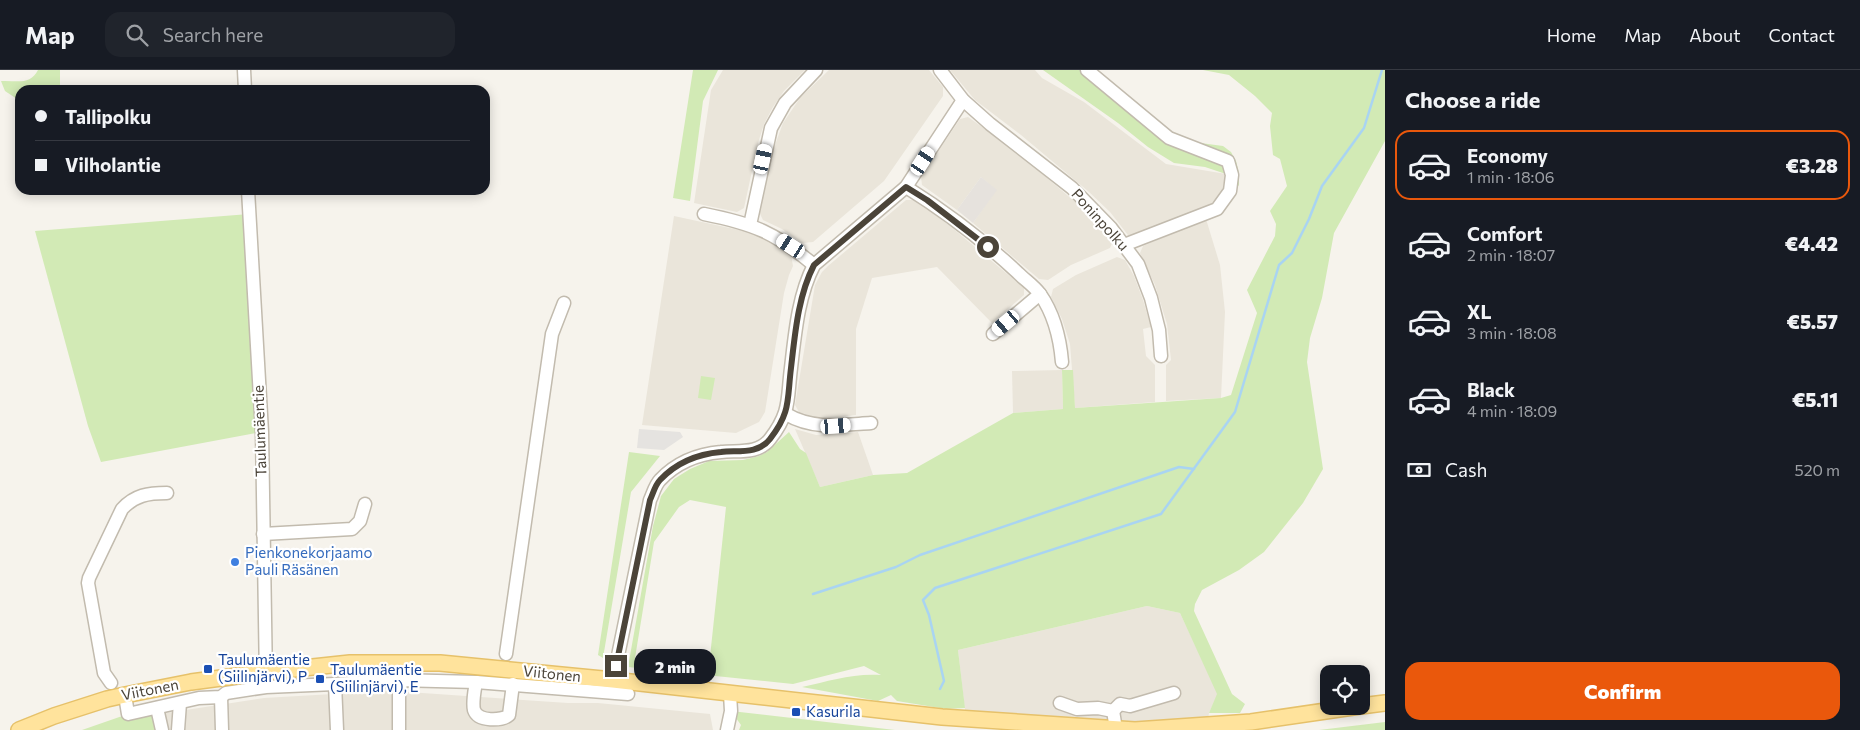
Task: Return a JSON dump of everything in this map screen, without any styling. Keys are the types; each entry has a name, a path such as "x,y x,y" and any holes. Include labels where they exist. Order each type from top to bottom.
{"main road":[{"name":"Viitonen","path":"19,730 54,716 125,695 190,682 266,679 350,662 440,663 613,680 942,717 1116,729 1253,726 1320,714"},
{"name":"Viitonen","path":"1370,705 1385,703"}],"street":[{"path":"244,70 245,85"},
{"path":"750,225 771,128 785,104 816,70"},
{"name":"Poninpolku","path":"940,70 963,100 990,124 1072,188 1097,211 1124,245 1138,264 1151,298 1159,330 1161,356"},
{"path":"1087,70 1169,138 1228,161 1232,175 1230,192 1217,210 1124,245"},
{"path":"613,680 650,500 659,481 675,468 695,456 722,451 749,451 759,448 768,442 786,414 798,317 807,278 814,265 906,187 963,100"},
{"path":"906,187 927,200 999,256 1040,294 1056,325 1061,343 1062,362"},
{"name":"Taulumäentie","path":"248,195 262,432 266,679"},
{"path":"704,214 750,225 780,239 814,265"},
{"path":"993,334 1040,294"},
{"path":"506,654 552,334 564,303"},
{"path":"786,414 798,421 816,426 871,424"},
{"path":"111,683 104,673 89,590 89,578 122,508 129,500 147,493 167,493"},
{"path":"263,534 352,528 360,521 365,504"},
{"path":"125,695 128,714 199,698 221,696 266,679 336,684 402,680 476,682 628,694"},
{"path":"399,730 399,690 402,680"},
{"path":"476,682 474,710 485,718 500,720 509,715 513,684"},
{"path":"336,684 337,730"},
{"path":"1113,711 1120,704 1130,706 1174,693"},
{"path":"727,730 731,711 730,694"},
{"path":"221,696 222,730"},
{"path":"178,730 180,703"},
{"path":"1060,703 1077,709 1098,708 1113,711"},
{"path":"157,708 162,730"},
{"path":"1113,711 1116,729"}],"shaded area":[{"path":"723,70 805,70 784,91 764,124 744,208 737,212 694,203 711,90"},
{"path":"829,70 929,70 943,87 943,96 884,181 813,242 802,243 782,229 763,220 759,212 771,156 783,123 800,98"},
{"path":"950,70 1035,70 1042,78 1084,102 1166,164 1226,174 1222,192 1209,206 1136,237 1128,235 1110,212 1089,192 1021,135 975,100"},
{"path":"968,117 1012,148 1087,212 1113,241 1110,248 1071,265 1048,280 1039,279 973,223 996,190 981,177 957,210 922,185 921,177 960,119"},
{"path":"981,177 997,190 973,223 957,210"},
{"path":"906,200 915,200 950,226 1024,288 1024,295 992,323 937,267 872,278 856,329 856,415 821,419 799,412 795,405 815,285 822,272 828,266"},
{"path":"674,216 753,233 791,255 793,266 784,293 765,412 759,422 736,433 642,425"},
{"path":"1206,219 1220,265 1225,312 1221,398 1166,401 1166,365 1171,360 1167,324 1155,285 1140,253 1143,246"},
{"path":"1117,257 1125,260 1134,276 1151,327 1143,329 1146,356 1155,365 1155,402 1075,408 1070,344 1062,319 1051,297 1053,289 1076,275"},
{"path":"1062,370 1063,409 1013,413 1012,371"},
{"path":"639,429 680,432 683,437 664,450 637,448"},
{"path":"795,429 816,435 858,432 873,475 820,487"},
{"path":"1147,606 1180,613 1218,694 1209,713 1207,725 966,719 958,650"},
{"path":"393,691 568,703 598,703 710,714 713,730 340,730 339,693"},
{"path":"333,694 334,730 166,730 166,713 264,698"}],"green space":[{"path":"38,70 60,70 60,85 15,85 15,98 5,91 1,81 27,80 35,75"},
{"path":"693,70 718,70 703,101 690,201 673,198"},
{"path":"1043,70 1095,70 1172,135 1193,142 1223,146 1231,152 1239,173 1239,186 1226,174 1205,167 1174,163 1148,147 1118,123"},
{"path":"1203,70 1385,70 1385,141 1334,233 1322,298 1310,338 1307,362 1323,469 1303,503 1264,552 1239,570 1202,590 1195,604 1194,611 1232,694 1245,704 1240,713 1209,713 1217,694 1180,613 1147,606 958,650 965,708 946,709 897,701 891,695 878,701 802,687 851,676 881,675 864,666 793,684 628,667 653,526 661,496 674,479 690,469 709,461 743,460 759,456 767,452 789,432 800,449 806,453 820,487 873,475 907,473 1013,413 1063,409 1062,370 1073,370 1075,408 1221,398 1231,395 1257,313 1247,290 1275,236 1276,224 1270,211 1287,186 1280,159 1273,155 1270,126 1272,113 1229,75","holes":["690,500 726,507 709,666 635,658 654,542 679,507"]},
{"path":"249,214 262,432 101,462 88,426 35,231"},
{"path":"701,376 715,378 711,400 698,398"},
{"path":"629,452 660,456 631,492 603,658 598,655"},
{"path":"157,708 166,713 166,730 82,730 128,714"},
{"path":"731,711 895,730 739,730 741,725"},
{"path":"1385,722 1385,730 1319,730"}],"waterway":[{"path":"940,689 944,681 929,615 923,600 935,588 1161,514 1235,412 1279,265 1292,253 1309,219 1322,186 1364,128 1382,70"},
{"path":"813,594 896,567 920,555 1179,467 1194,469"}],"place":[{"name":"Pienkonekorjaamo Pauli Räsänen","path":"235,562"},
{"name":"Taulumäentie (Siilinjärvi), P","path":"208,669"},
{"name":"Taulumäentie (Siilinjärvi), E","path":"320,679"},
{"name":"Kasurila","path":"796,712"}],"route":[{"path":"616,666 650,500 659,481 675,468 695,456 722,451 749,451 759,448 768,442 779,427 788,406 790,370 799,313 807,278 814,265 906,187 927,200 988,247"}]}
